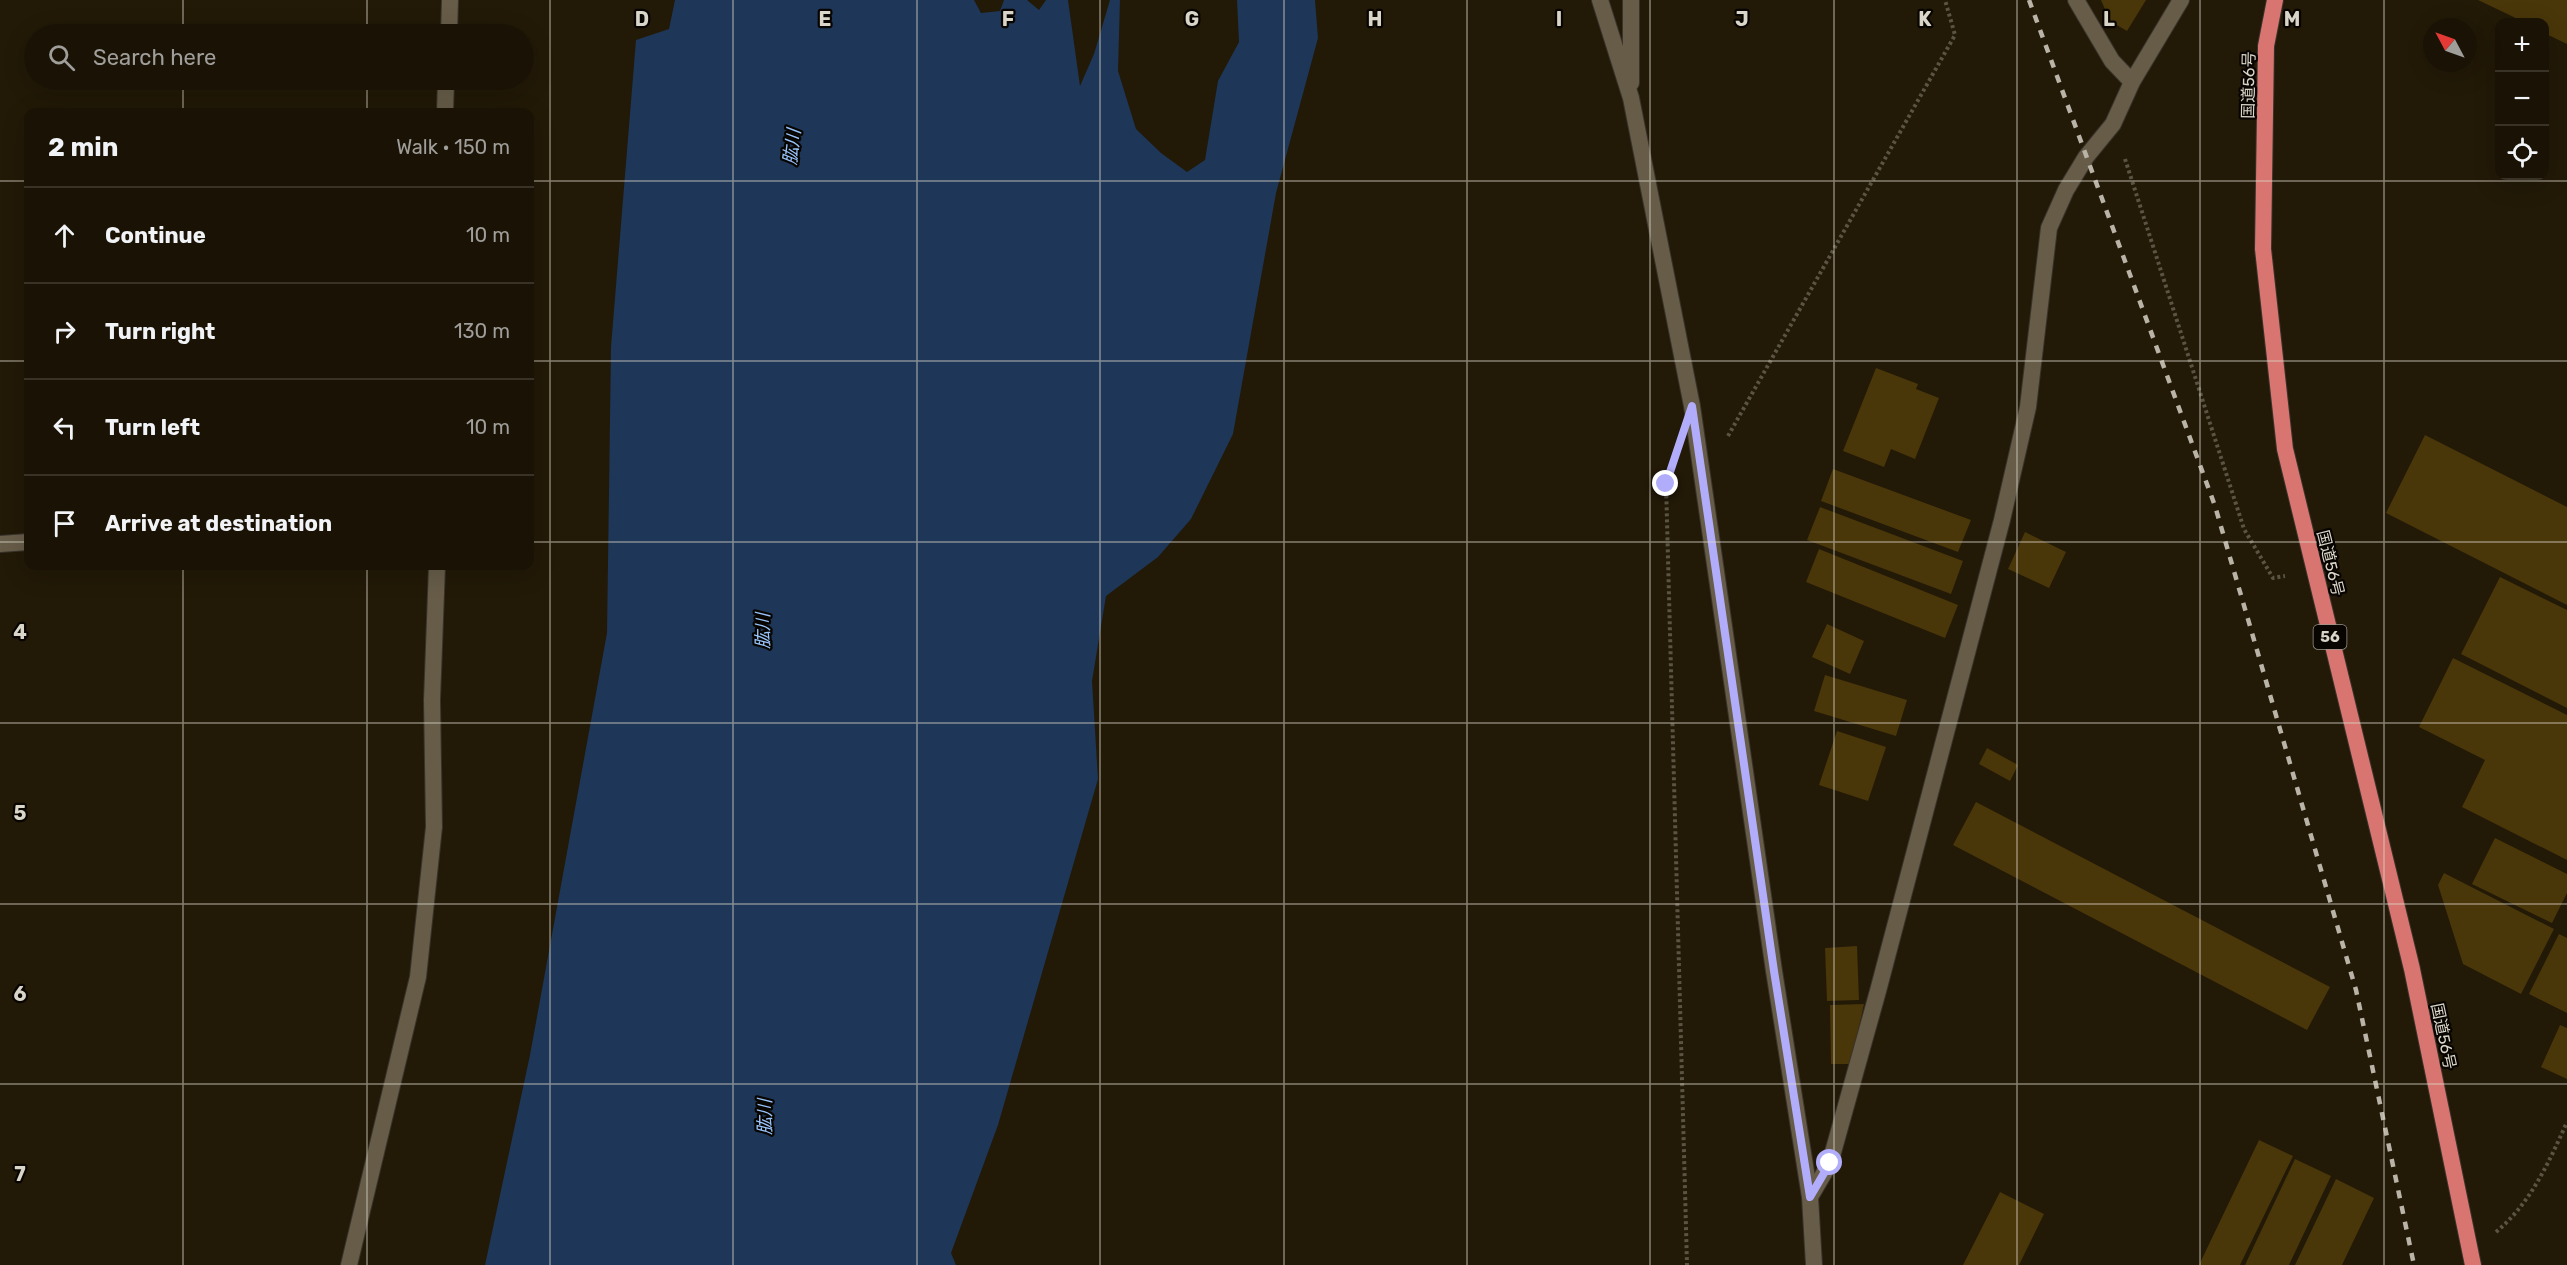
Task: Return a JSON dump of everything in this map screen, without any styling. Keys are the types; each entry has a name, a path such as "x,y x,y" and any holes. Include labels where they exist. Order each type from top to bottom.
{"highway":[{"name":"国道56号","path":"2275,0 2266,46 2263,249 2285,449 2412,969 2471,1259"}],"street":[{"path":"449,24 450,0"},
{"path":"1600,0 1631,99 1692,406 1772,960 1810,1197 1815,1265"},
{"path":"1630,0 1631,99"},
{"path":"2076,0 2112,62 2132,82"},
{"path":"1810,1197 1830,1163 1878,991 2002,520 2028,406 2049,228 2066,190 2086,157 2113,124 2132,82 2181,0"},
{"path":"445,108 446,90"},
{"path":"0,544 24,542"},
{"path":"349,1265 418,977 434,827 432,700 437,570"}],"path":[{"path":"1703,482 1955,35 1945,0"},
{"path":"2113,124 2244,529 2273,578 2314,573"},
{"path":"1673,462 1666,484 1687,1265"},
{"path":"2471,1259 2508,1222 2544,1173 2567,1122"}],"water":[{"name":"肱川","path":"675,0 974,0 981,13 1000,11 1004,0 1027,0 1039,10 1046,0 1068,0 1080,86 1094,54 1110,0 1120,0 1118,71 1136,129 1161,153 1187,172 1205,160 1218,81 1239,42 1237,0 1315,0 1318,38 1276,193 1233,434 1191,519 1158,557 1106,596 1092,681 1098,779 998,1125 951,1253 956,1265 485,1265 530,1055 607,633 611,347 636,40 669,29"}],"building":[{"path":"2101,0 2146,0 2127,31 2110,21"},
{"path":"2478,0 2567,0 2567,44 2549,35 2549,18 2516,18"},
{"path":"1876,368 1918,384 1916,389 1939,398 1915,459 1891,449 1884,467 1843,451"},
{"path":"2425,435 2567,507 2567,605 2386,513"},
{"path":"1833,469 1971,520 1958,552 1821,501"},
{"path":"1820,507 1963,561 1951,594 1807,540"},
{"path":"2025,532 2066,552 2049,588 2008,569"},
{"path":"1819,549 1958,605 1945,638 1806,582"},
{"path":"2500,577 2567,610 2567,708 2461,654"},
{"path":"1827,624 1864,641 1850,674 1812,657"},
{"path":"2453,658 2567,715 2567,860 2462,807 2485,760 2419,727"},
{"path":"1825,675 1907,700 1896,736 1814,711"},
{"path":"1837,731 1886,747 1868,801 1819,785"},
{"path":"1987,748 2018,765 2010,781 1979,764"},
{"path":"1976,802 2330,987 2307,1030 1953,845"},
{"path":"2495,838 2567,874 2567,893 2552,923 2472,884"},
{"path":"2444,873 2554,929 2521,994 2463,964 2438,885"},
{"path":"2559,934 2567,938 2567,1013 2529,994"},
{"path":"1857,946 1859,1000 1827,1001 1825,948"},
{"path":"1864,1004 1851,1064 1831,1064 1830,1005"},
{"path":"2560,1025 2567,1028 2567,1079 2541,1067"},
{"path":"2259,1140 2293,1156 2240,1265 2199,1265"},
{"path":"2295,1159 2331,1176 2289,1265 2245,1265"},
{"path":"2336,1179 2374,1198 2342,1265 2295,1265"},
{"path":"2000,1192 2044,1214 2019,1265 1963,1265"}],"railway":[{"path":"2029,0 2215,506 2356,990 2414,1265"}],"route":[{"path":"1666,484 1692,406 1774,971 1810,1197 1830,1163"}]}
